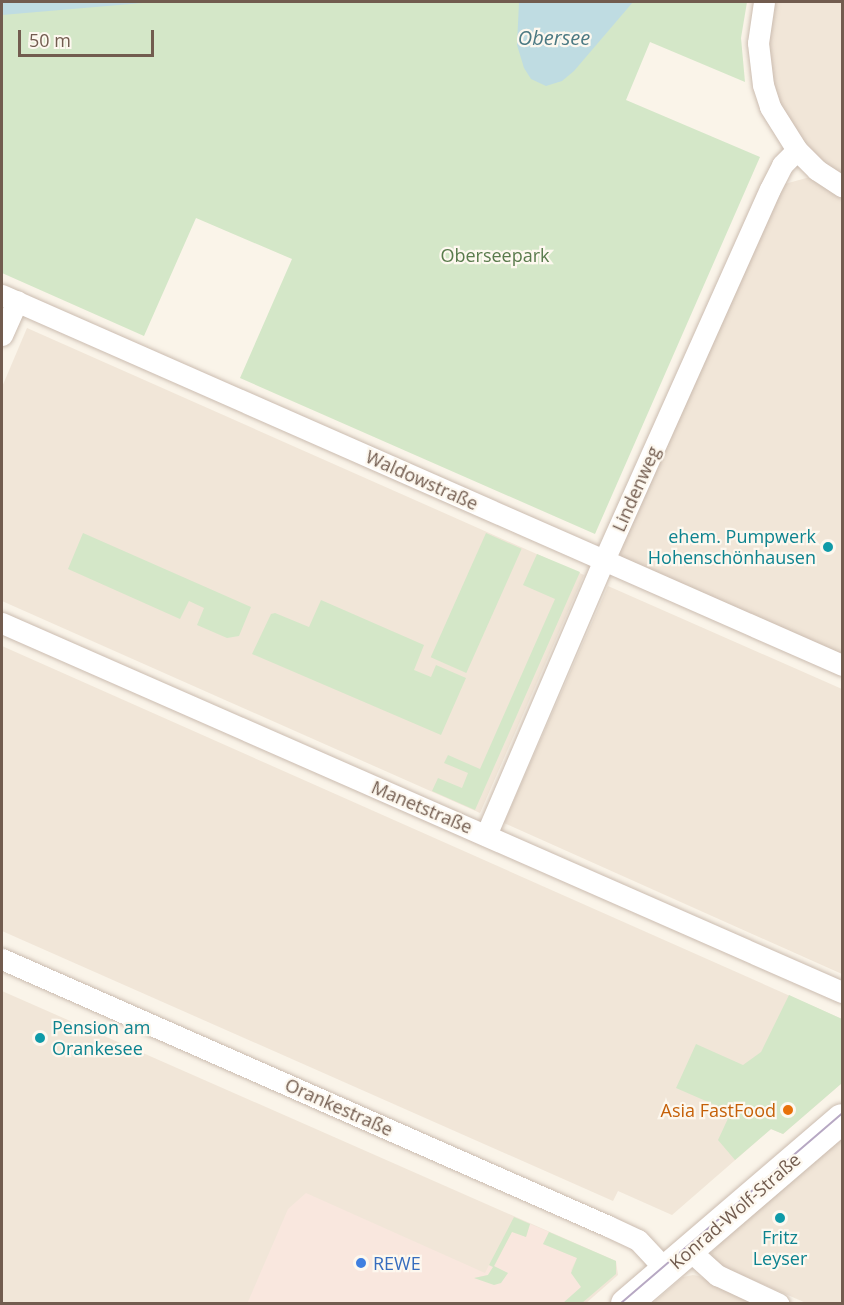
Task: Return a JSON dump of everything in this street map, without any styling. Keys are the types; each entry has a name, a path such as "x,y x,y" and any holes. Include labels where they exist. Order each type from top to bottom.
{"main road":[{"name":"Konrad-Wolf-Straße","path":"627,1304 843,1119"}],"street":[{"path":"764,2 758,43 763,85 770,106 797,150 817,170 843,186"},
{"name":"Lindenweg","path":"486,835 604,560 770,189 782,165 797,150"},
{"path":"2,335 9,298"},
{"name":"Waldowstraße","path":"9,298 843,665"},
{"name":"Manetstraße","path":"2,623 843,992"},
{"name":"Orankestraße","path":"2,959 638,1240 666,1270"},
{"path":"689,1251 717,1275 779,1304"}],"shaded area":[{"path":"771,2 842,2 842,176 813,155 777,104 766,57"},
{"path":"810,177 842,194 842,655 622,557 618,550 781,185"},
{"path":"27,328 584,575 480,813 2,601 2,387"},
{"path":"608,586 842,689 842,974 504,823"},
{"path":"2,646 842,1019 842,1083 783,1134 771,1129 672,1215 618,1191 613,1201 2,931"},
{"path":"2,991 616,1261 618,1275 585,1304 2,1303"},
{"path":"842,1130 842,1303 806,1303 737,1273 731,1275 712,1259 711,1253 719,1245 715,1241"},
{"path":"306,1193 485,1273 489,1265 493,1267 488,1275 474,1278 508,1273 494,1267 512,1231 526,1237 530,1224 549,1232 543,1244 577,1258 571,1270 582,1287 563,1304 247,1304 288,1209"},
{"path":"693,1275 754,1303 652,1304 683,1277"}],"green space":[{"name":"Oberseepark","path":"2,2 747,2 741,38 745,82 650,42 626,100 760,157 595,534 240,378 292,259 196,218 144,336 2,273"},
{"path":"83,533 251,607 239,636 227,638 197,625 204,608 189,601 180,619 68,569"},
{"path":"486,533 522,549 466,673 431,657"},
{"path":"537,554 580,572 475,810 432,791 438,778 462,788 468,773 444,763 448,755 480,769 555,599 523,585"},
{"path":"321,600 424,645 414,670 431,677 436,665 466,678 441,735 252,654 271,614 275,613 309,627"},
{"path":"789,995 842,1019 842,1083 783,1134 771,1129 735,1160 718,1140 731,1112 676,1088 696,1044 743,1065 761,1052"},
{"path":"514,1217 530,1224 526,1237 512,1232 494,1266 508,1273 501,1283 494,1285 474,1278 488,1275 493,1267 489,1265"},
{"path":"549,1232 616,1261 616,1274 582,1303 563,1303 581,1287 571,1273 577,1258 543,1244"}],"water":[{"path":"2,2 154,2 2,15"},
{"name":"Obersee","path":"519,2 633,2 574,71 562,81 546,86 531,79 524,68 517,45"}],"tram line":[{"path":"620,1304 842,1114"}],"place":[{"name":"ehem. Pumpwerk Hohenschönhausen","path":"828,547"},
{"name":"Pension am Orankesee","path":"40,1038"},
{"name":"Asia FastFood","path":"788,1110"},
{"name":"Fritz Leyser","path":"780,1218"},
{"name":"REWE","path":"361,1263"}]}
